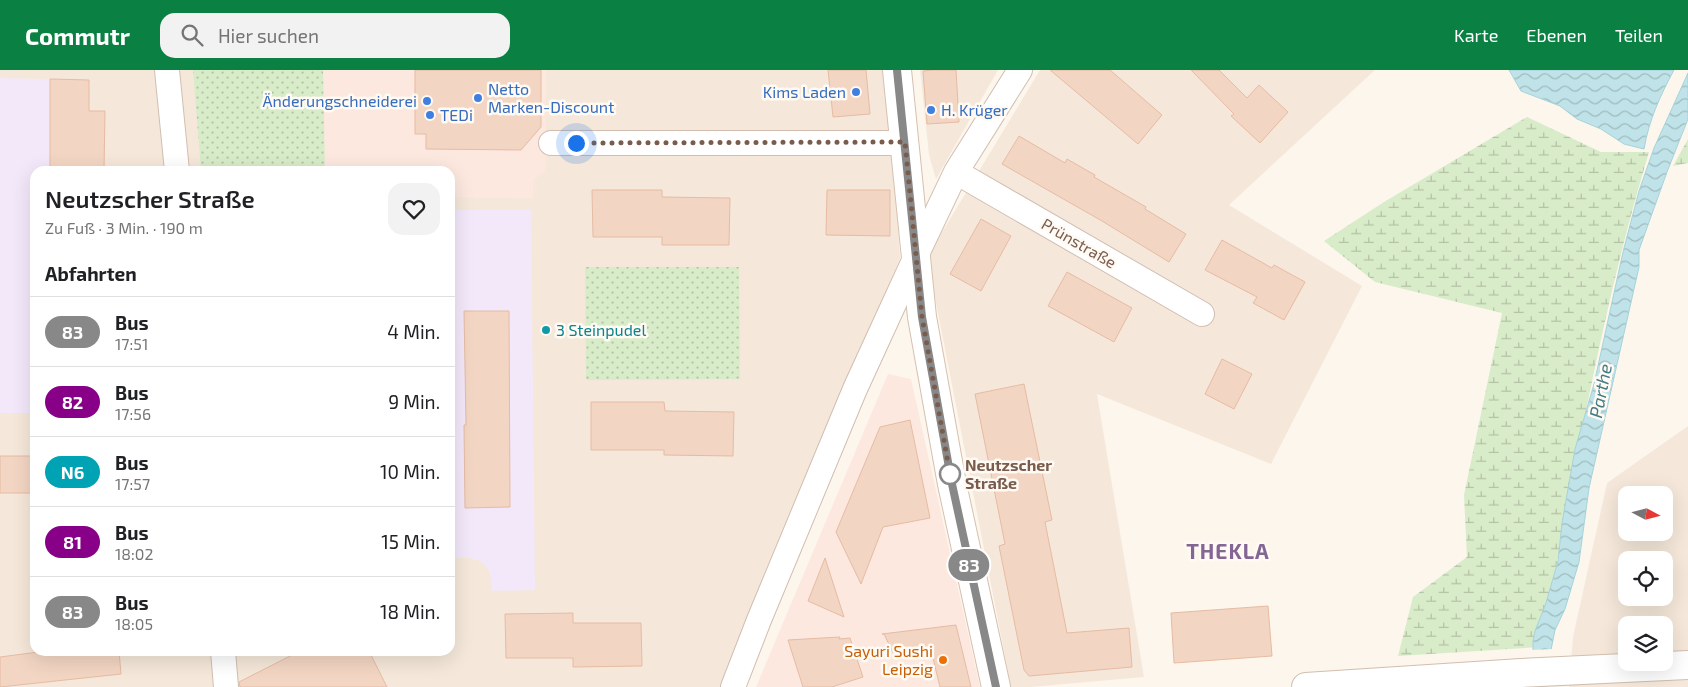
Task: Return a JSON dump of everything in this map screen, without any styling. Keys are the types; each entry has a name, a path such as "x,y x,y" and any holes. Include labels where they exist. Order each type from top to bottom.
{"main road":[{"path":"897,70 922,317 933,386 996,687"},
{"path":"1306,687 1521,672 1688,665"}],"street":[{"path":"167,70 177,166"},
{"path":"733,687 855,389 916,256 956,172 1020,70"},
{"path":"551,143 905,142"},
{"name":"Prünstraße","path":"956,172 1202,314"},
{"path":"223,656 226,687"}],"shaded area":[{"path":"0,70 883,70 894,167 900,258 726,687 0,687"},
{"path":"323,70 546,70 545,171 533,180 533,198 455,197 455,166 325,166"},
{"path":"920,70 998,70 936,179 929,155"},
{"path":"1040,70 1375,70 1229,205 1362,286 1271,464 1097,394 1144,677 1011,687 927,257"},
{"path":"0,78 89,80 89,166 30,166 30,413 0,413"},
{"path":"455,210 531,210 535,590 492,591 489,570 481,561 469,558 455,558"},
{"path":"888,374 911,379 980,687 756,687"},
{"path":"1688,426 1688,687 1569,687 1573,637 1607,483"}],"green space":[{"path":"193,70 323,70 325,166 201,166"},
{"path":"1527,117 1601,152 1649,152 1616,274 1602,336 1576,460 1541,647 1398,656 1413,597 1467,557 1464,495 1502,313 1375,282 1324,241 1384,202"},
{"path":"1688,139 1688,163 1673,166"},
{"path":"585,267 739,267 740,379 586,380"}],"water":[{"path":"1509,70 1674,70 1656,108 1644,149 1624,144 1601,129 1577,119 1560,106 1521,91"},
{"name":"Parthe","path":"1688,73 1688,119 1639,250 1639,267 1589,488 1579,562 1565,609 1555,630 1550,655 1533,687 1533,641 1535,631 1546,603 1558,561 1562,523 1575,449 1594,384 1623,252 1639,191 1654,148"}],"pier":[{"path":"1553,649 1552,687 1530,687 1530,650"}],"building":[{"name":"Netto Marken-Discount","path":"415,70 541,70 541,127 521,150 426,149 426,134 415,134"},
{"path":"828,70 866,70 870,114 833,117"},
{"path":"956,70 959,122 927,124 923,71"},
{"path":"1050,70 1110,70 1162,115 1138,144"},
{"path":"1191,70 1219,70 1247,98 1259,85 1288,112 1260,143 1231,116 1234,114"},
{"path":"50,79 89,80 89,111 105,111 104,166 50,166"},
{"path":"1019,136 1065,163 1067,159 1095,175 1094,177 1146,207 1145,209 1186,234 1169,262 1002,164"},
{"path":"592,190 662,190 662,197 730,198 729,245 662,245 662,237 593,237"},
{"path":"827,190 890,190 890,236 826,235"},
{"path":"981,219 1011,236 981,291 950,274"},
{"path":"1222,240 1272,268 1274,265 1305,282 1284,320 1253,303 1257,297 1205,270"},
{"path":"1067,272 1132,308 1114,342 1048,306"},
{"path":"464,311 509,311 510,507 465,508"},
{"path":"1222,359 1252,374 1234,409 1205,394"},
{"path":"1024,384 1052,520 1045,522 1067,633 1129,628 1132,667 1029,676 1024,670 999,546 1005,544 975,394"},
{"path":"591,402 664,402 665,411 734,412 733,456 664,455 664,450 591,450"},
{"path":"910,420 930,518 883,527 861,584 836,532 880,427"},
{"path":"0,456 30,456 30,493 0,493"},
{"path":"825,558 844,617 808,601"},
{"path":"1268,606 1272,656 1174,663 1171,613"},
{"path":"573,613 573,623 641,623 642,666 573,667 573,658 506,658 505,614"},
{"path":"956,625 971,687 940,687 931,650 893,653 884,634 882,634"},
{"path":"840,637 839,639 850,638 863,677 832,687 803,687 788,640"},
{"path":"30,653 30,656 119,656 121,674 0,687 0,657"},
{"path":"290,656 372,656 387,687 240,687 239,682"}],"bus line":[{"name":"83","path":"897,70 922,317 933,386 996,687"}],"place":[{"name":"Kims Laden","path":"856,92"},
{"name":"Netto Marken-Discount","path":"478,98"},
{"name":"Änderungschneiderei","path":"427,101"},
{"name":"H. Krüger","path":"931,110"},
{"name":"TEDi","path":"430,115"},
{"name":"3 Steinpudel","path":"546,330"},
{"name":"Neutzscher Straße","path":"950,474"},
{"name":"Sayuri Sushi Leipzig","path":"943,660"}],"district":[{"name":"THEKLA","path":"1228,552"}],"route":[{"path":"576,143 905,142 922,317 950,474"}]}
